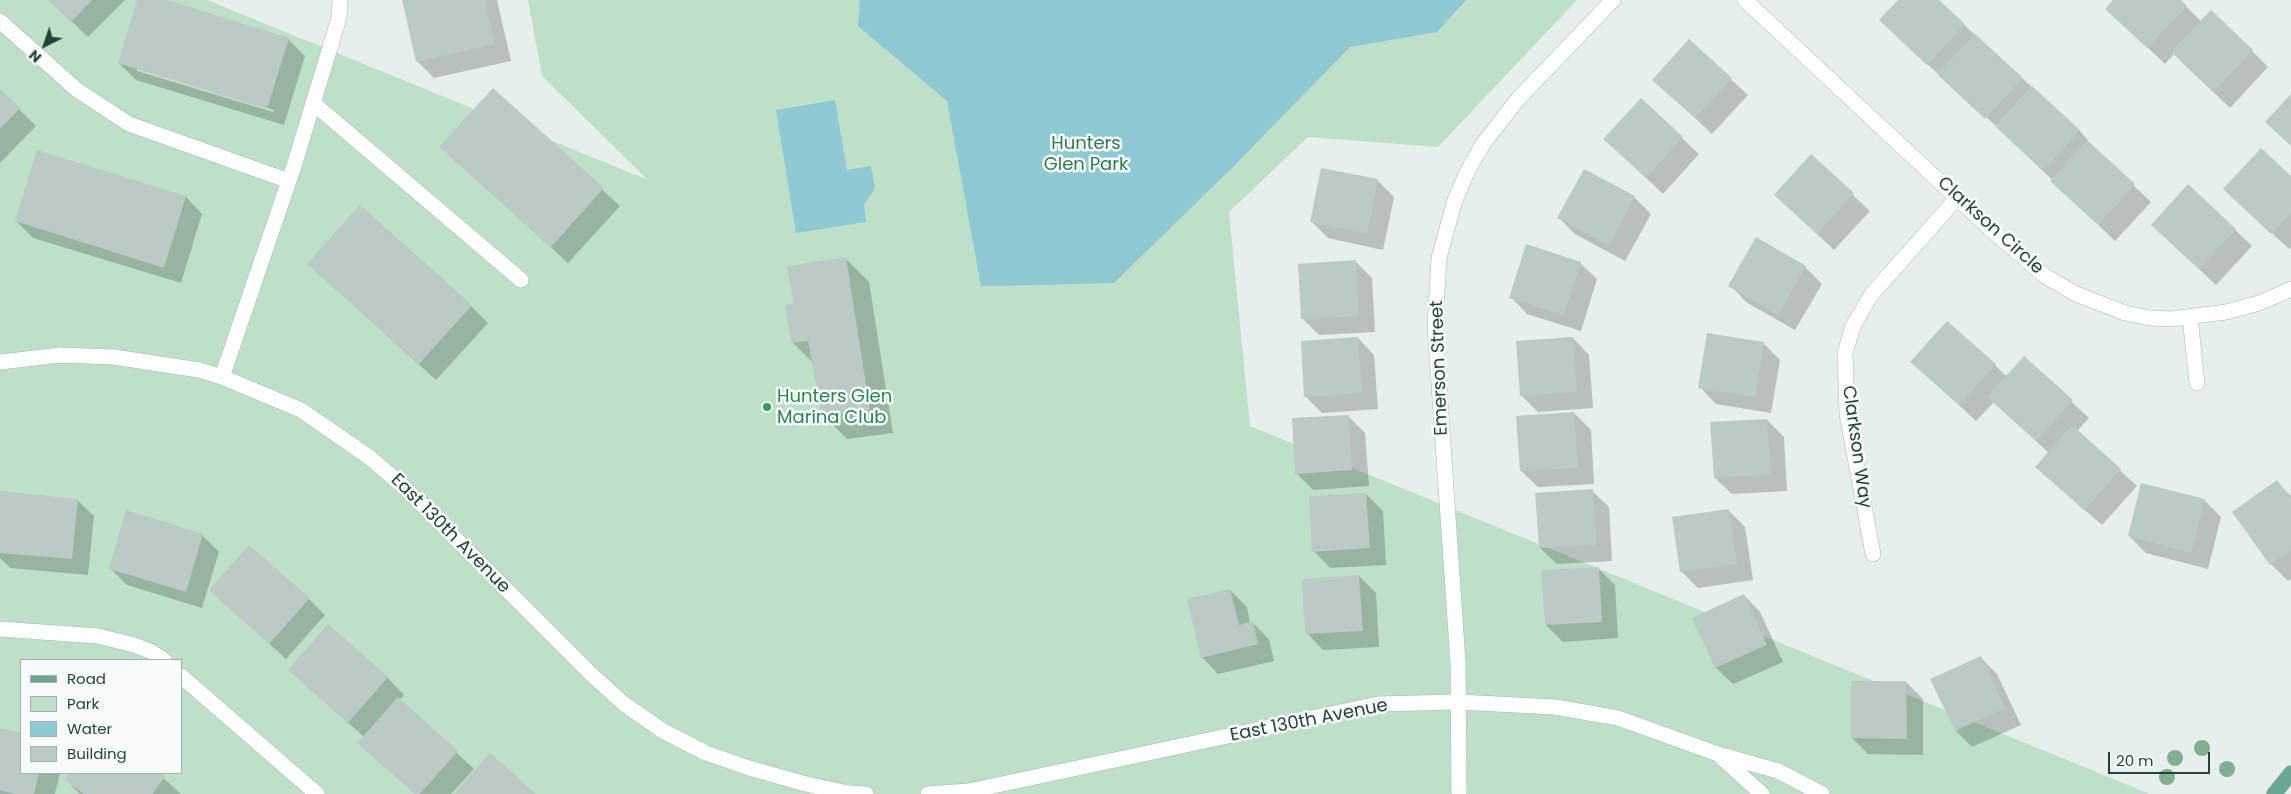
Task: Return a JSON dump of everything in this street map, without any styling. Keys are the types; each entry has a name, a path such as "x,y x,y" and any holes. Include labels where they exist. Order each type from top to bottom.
{"main road":[{"path":"2274,794 2291,773"}],"street":[{"path":"222,377 290,181 339,18 340,0"},
{"name":"Emerson Street","path":"1459,794 1458,663 1435,326 1439,258 1455,200 1468,170 1483,144 1518,99 1613,0"},
{"name":"Clarkson Circle","path":"1745,0 1987,226 2045,276 2076,294 2126,313 2150,318 2190,317 2226,312 2259,303 2291,289"},
{"path":"0,20 77,90 129,124 290,181"},
{"path":"314,103 521,280"},
{"name":"Clarkson Way","path":"1873,554 1847,414 1845,352 1853,326 1871,295 1957,198"},
{"path":"2190,317 2197,383"},
{"name":"East 130th Avenue","path":"0,362 60,355 114,357 199,370 222,377 301,410 369,457 404,487 592,675 624,704 662,731 706,753 749,768 806,784 866,794"},
{"path":"0,629 98,636 134,645 152,652 162,659"},
{"path":"182,677 317,794"},
{"name":"East 130th Avenue","path":"928,794 969,792 1378,704 1458,702 1555,707 1618,718 1718,754 1778,771 1822,794"},
{"name":"East 130th Avenue","path":"1718,754 1762,794"}],"green space":[{"name":"Hunters Glen Park","path":"0,0 207,0 648,180 542,76 528,0 1577,0 1438,147 1308,137 1229,212 1250,426 2150,794 0,794"}],"water":[{"path":"860,0 1466,0 1437,32 1350,47 1234,166 1114,283 981,286 947,101 858,26"},
{"path":"835,100 847,170 871,166 875,188 864,205 866,222 796,233 776,110"}],"building":[{"path":"48,0 92,0 71,22"},
{"path":"137,0 167,0 289,38 267,109 118,63"},
{"path":"402,0 485,0 495,44 416,62"},
{"path":"1898,0 1939,0 1965,24 1927,65 1879,20"},
{"path":"2113,0 2181,0 2187,6 2147,48 2105,9"},
{"path":"2211,10 2253,50 2213,92 2171,52"},
{"path":"1975,34 2023,78 1985,119 1937,74"},
{"path":"1689,39 1732,78 1695,118 1652,80"},
{"path":"2032,86 2080,130 2043,171 1995,126"},
{"path":"493,88 604,188 551,247 439,147"},
{"path":"0,89 20,108 0,129"},
{"path":"2291,94 2291,146 2265,122"},
{"path":"1641,98 1683,137 1646,178 1603,139"},
{"path":"2087,140 2135,184 2098,225 2050,181"},
{"path":"2261,148 2291,176 2291,213 2271,234 2223,189"},
{"path":"37,150 186,196 164,268 15,221"},
{"path":"1811,154 1854,193 1817,234 1774,195"},
{"path":"1321,168 1378,179 1367,234 1310,222"},
{"path":"1584,169 1635,196 1609,245 1557,218"},
{"path":"2188,184 2236,229 2199,269 2151,225"},
{"path":"360,205 472,305 419,364 307,264"},
{"path":"1756,237 1806,266 1778,315 1728,286"},
{"path":"1526,244 1581,262 1564,315 1509,298"},
{"path":"846,257 870,410 822,416 808,341 791,343 785,305 794,303 787,266"},
{"path":"1356,260 1359,316 1301,319 1298,264"},
{"path":"1947,321 1996,364 1959,405 1910,362"},
{"path":"1707,333 1764,342 1755,397 1698,388"},
{"path":"1358,337 1362,393 1304,397 1301,341"},
{"path":"1573,337 1577,392 1520,396 1516,341"},
{"path":"2024,356 2073,400 2036,441 1987,397"},
{"path":"1574,412 1578,468 1520,471 1516,416"},
{"path":"1349,415 1352,470 1295,474 1292,418"},
{"path":"1767,419 1771,474 1714,478 1710,422"},
{"path":"2072,425 2121,469 2084,510 2035,467"},
{"path":"2277,480 2291,499 2291,550 2270,565 2232,512"},
{"path":"2141,483 2205,499 2191,553 2128,536"},
{"path":"1593,489 1596,545 1539,548 1535,493"},
{"path":"0,491 78,499 72,559 0,553"},
{"path":"1366,493 1370,548 1312,552 1309,496"},
{"path":"1729,509 1737,564 1680,572 1672,517"},
{"path":"126,510 203,534 186,592 109,569"},
{"path":"249,545 310,598 269,644 209,590"},
{"path":"1599,567 1602,622 1545,625 1541,570"},
{"path":"1359,575 1363,631 1305,634 1302,579"},
{"path":"1230,589 1239,625 1253,621 1258,644 1201,658 1187,599"},
{"path":"1744,594 1767,645 1715,668 1692,618"},
{"path":"328,624 388,677 348,723 288,670"},
{"path":"1981,656 2005,708 1955,731 1930,679"},
{"path":"1851,681 1906,681 1907,739 1851,738"},
{"path":"398,697 458,751 420,794 415,794 357,743"},
{"path":"0,728 20,733 20,774 39,774 34,794 15,794 0,790"},
{"path":"490,753 536,794 454,794"},
{"path":"68,774 162,774 165,776 153,794 84,794 64,780"}],"place":[{"name":"Hunters Glen Marina Club","path":"767,407"}]}
